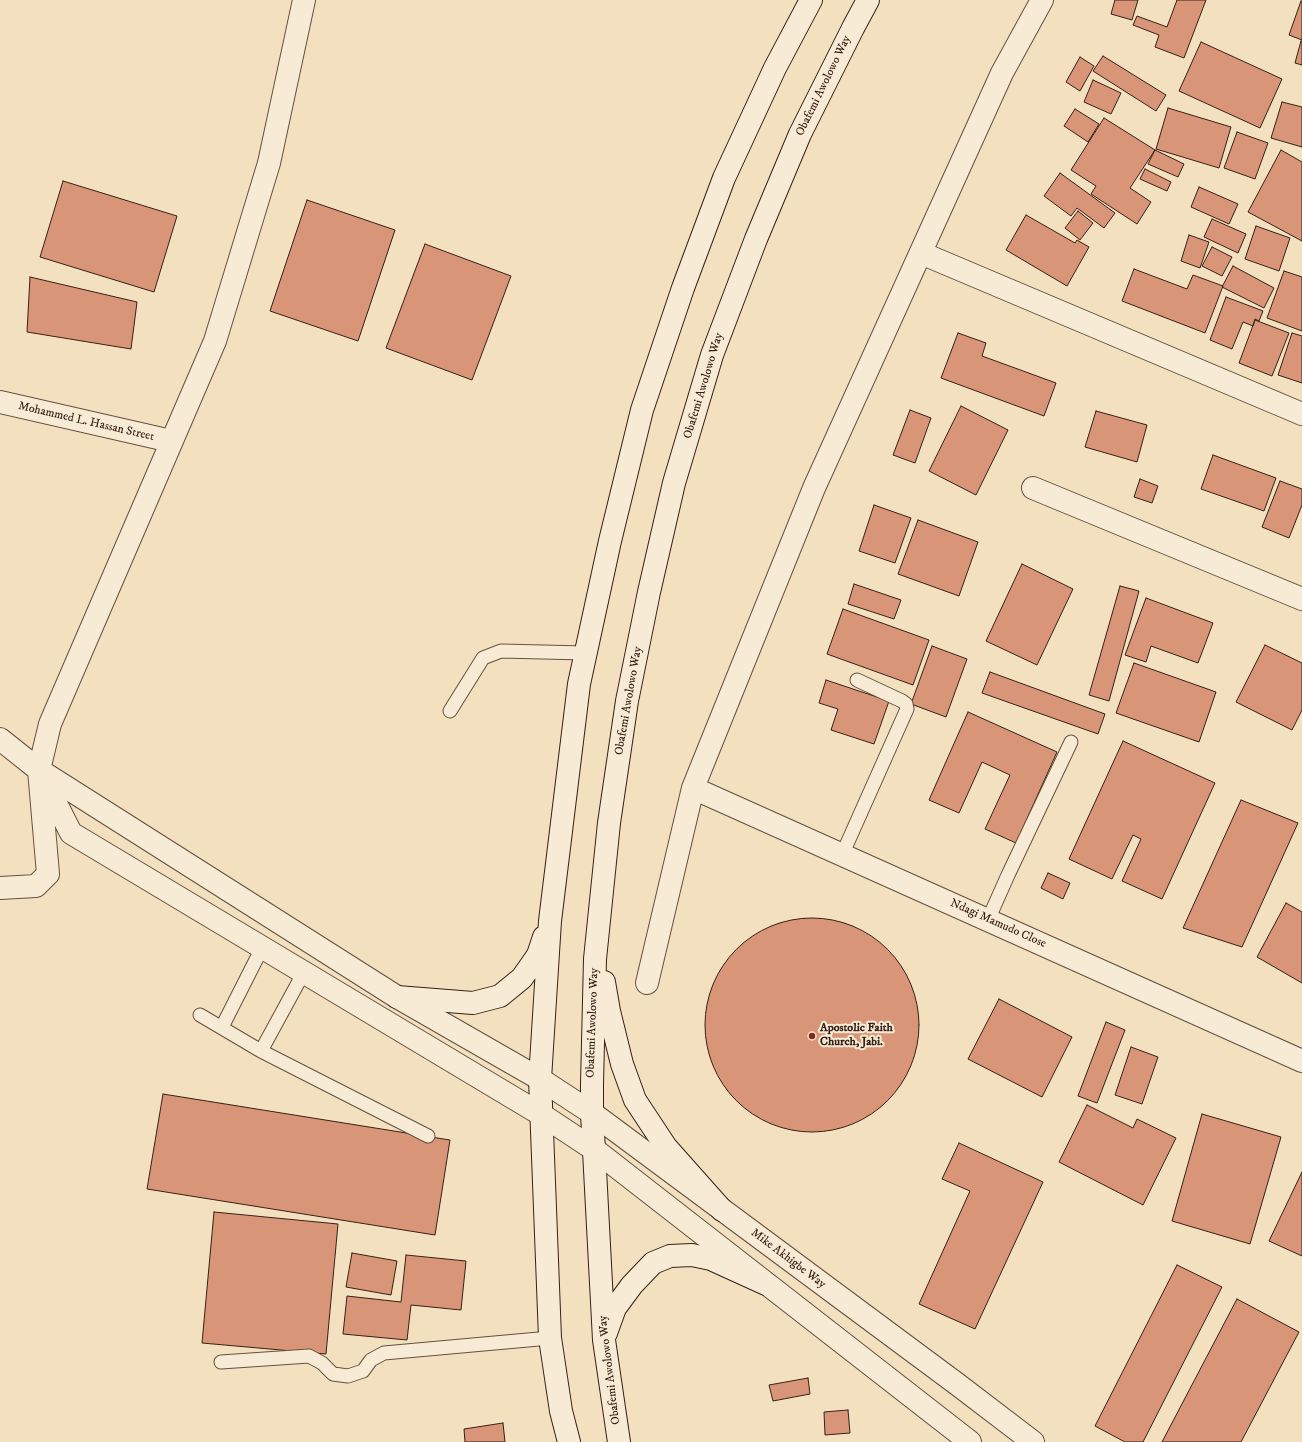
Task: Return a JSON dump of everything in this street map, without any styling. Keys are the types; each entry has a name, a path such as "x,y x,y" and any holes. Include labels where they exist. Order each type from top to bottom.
{"street":[{"path":"0,888 36,886 48,874 39,770 50,724 215,341 269,163 304,0"},
{"path":"569,1442 561,1411 550,1338 540,1079 550,921 579,684 610,541 642,410 683,288 724,178 775,68 811,0"},
{"name":"Obafemi Awolowo Way","path":"619,1442 604,1340 592,1113 597,941 609,823 627,701 649,592 674,483 712,355 756,239 800,134 868,0"},
{"path":"646,983 693,788 814,488 1002,73 1041,1"},
{"path":"921,253 1302,414"},
{"name":"Mohammed L. Hassan Street","path":"0,402 171,441"},
{"path":"1033,488 1302,599"},
{"name":"Mike Akhigbe Way","path":"0,739 39,770 397,997 540,1079 592,1113 1033,1442"},
{"path":"39,770 71,833 542,1115 595,1150 970,1442"},
{"name":"Ndagi Mamudo Close","path":"693,788 1302,1061"},
{"path":"397,997 473,1003 500,996 522,978 538,955 550,921"},
{"path":"597,941 609,1011 622,1064 635,1100 666,1147 722,1210"},
{"path":"604,1340 615,1308 632,1285 653,1263 670,1256 692,1255 711,1259 766,1284"}],"lane":[{"path":"450,711 483,658 501,651 586,653"},
{"path":"842,855 907,709 906,704 902,701 857,680"},
{"path":"988,920 1071,742"},
{"path":"222,1027 262,948"},
{"path":"261,1052 304,972"},
{"path":"200,1015 261,1052 428,1136"},
{"path":"221,1362 309,1356 322,1363 333,1374 348,1376 363,1371 371,1360 384,1353 550,1338"}],"building":[{"path":"1115,0 1138,0 1132,20 1111,14"},
{"path":"1177,0 1206,0 1184,58 1155,47 1159,35 1133,25 1137,16 1167,27"},
{"path":"1302,1 1302,40 1289,35"},
{"path":"1302,41 1302,65 1295,63"},
{"path":"1201,42 1282,79 1260,128 1179,91"},
{"path":"1103,56 1166,95 1156,111 1093,71"},
{"path":"1080,57 1094,66 1080,91 1066,82"},
{"path":"1093,80 1121,93 1111,114 1084,102"},
{"path":"1282,102 1302,107 1302,147 1271,138"},
{"path":"1168,108 1231,127 1219,168 1156,149"},
{"path":"1075,109 1099,124 1088,142 1064,126"},
{"path":"1104,118 1155,150 1130,188 1151,202 1137,224 1091,194 1096,186 1071,170"},
{"path":"1237,132 1268,143 1255,179 1224,168"},
{"path":"1155,150 1184,164 1178,177 1148,164"},
{"path":"1281,150 1302,162 1302,241 1248,212"},
{"path":"1145,169 1171,182 1167,191 1140,179"},
{"path":"1060,173 1115,213 1104,228 1077,208 1071,216 1044,196"},
{"path":"63,181 177,216 154,292 40,257"},
{"path":"1199,187 1238,204 1229,224 1191,207"},
{"path":"307,200 395,230 358,341 270,311"},
{"path":"1078,211 1093,223 1080,240 1065,228"},
{"path":"1026,215 1075,243 1077,240 1089,247 1067,286 1006,250"},
{"path":"1212,219 1246,234 1238,253 1204,237"},
{"path":"1256,226 1290,238 1279,271 1245,259"},
{"path":"1189,235 1209,242 1200,268 1181,261"},
{"path":"425,244 511,276 472,380 386,348"},
{"path":"1212,247 1232,257 1222,276 1202,266"},
{"path":"1233,266 1274,288 1264,308 1222,287"},
{"path":"1134,269 1187,289 1193,275 1223,286 1205,333 1122,301"},
{"path":"1284,271 1302,277 1302,331 1267,318"},
{"path":"30,277 137,302 131,349 27,332"},
{"path":"1226,297 1263,311 1259,321 1255,319 1253,326 1243,322 1232,349 1210,340"},
{"path":"1255,320 1289,333 1272,376 1239,363"},
{"path":"958,333 986,343 982,356 1056,383 1044,416 941,378"},
{"path":"1292,333 1302,336 1302,383 1278,375"},
{"path":"961,406 1008,430 976,495 929,471"},
{"path":"910,410 931,418 915,463 893,455"},
{"path":"1096,411 1147,425 1137,462 1085,447"},
{"path":"1213,455 1276,478 1264,511 1201,489"},
{"path":"1140,479 1158,486 1152,503 1134,497"},
{"path":"1280,481 1302,489 1302,505 1289,538 1262,527"},
{"path":"874,505 911,518 895,563 859,551"},
{"path":"918,520 978,542 959,596 898,574"},
{"path":"1022,564 1073,589 1037,665 986,641"},
{"path":"854,584 901,600 894,619 848,604"},
{"path":"1120,586 1139,591 1109,701 1089,695"},
{"path":"1146,598 1213,623 1198,663 1151,646 1146,662 1125,655"},
{"path":"843,609 929,640 913,685 827,654"},
{"path":"1265,645 1302,663 1302,710 1292,730 1236,702"},
{"path":"932,646 967,659 946,717 911,704"},
{"path":"1134,663 1216,692 1199,742 1116,713"},
{"path":"990,672 1105,714 1098,734 982,693"},
{"path":"826,680 889,701 874,744 831,730 838,709 819,703"},
{"path":"968,712 1057,752 1016,843 985,829 1010,775 982,762 959,813 929,800"},
{"path":"1123,741 1215,783 1162,899 1122,881 1141,839 1133,835 1112,879 1069,859"},
{"path":"1241,800 1298,823 1242,947 1183,928"},
{"path":"1048,873 1070,883 1063,899 1041,888"},
{"path":"1286,903 1302,912 1302,983 1257,957"},
{"name":"Apostolic Faith Church, Jabi.","path":"801,918 823,918 843,922 853,926 872,936 888,949 901,965 911,984 915,994 919,1014 919,1036 915,1056 911,1066 901,1085 888,1101 872,1114 843,1128 823,1132 801,1132 781,1128 761,1119 744,1108 729,1093 718,1076 709,1056 705,1036 705,1014 709,994 718,974 729,957 744,942 761,931 781,922"},
{"path":"999,999 1072,1037 1042,1097 968,1059"},
{"path":"1106,1022 1125,1030 1097,1103 1078,1096"},
{"path":"1131,1047 1158,1057 1142,1104 1115,1095"},
{"path":"163,1094 450,1140 435,1235 147,1189"},
{"path":"1087,1105 1133,1128 1137,1119 1176,1138 1143,1205 1059,1162"},
{"path":"1202,1114 1281,1137 1250,1244 1172,1221"},
{"path":"959,1143 1043,1182 975,1329 919,1304 970,1191 942,1179"},
{"path":"1302,1172 1302,1256 1269,1241"},
{"path":"214,1212 338,1224 326,1354 202,1343"},
{"path":"352,1253 397,1261 391,1295 346,1287"},
{"path":"406,1255 466,1261 461,1310 411,1305 407,1340 343,1334 347,1296 401,1302"},
{"path":"1177,1265 1222,1287 1143,1442 1125,1442 1095,1426"},
{"path":"1237,1299 1299,1332 1241,1442 1162,1442"},
{"path":"808,1378 810,1394 773,1401 769,1385"},
{"path":"848,1410 850,1433 825,1435 824,1412"},
{"path":"503,1423 505,1442 465,1442 464,1429"}],"place":[{"name":"Apostolic Faith Church, Jabi.","path":"812,1036"}]}
